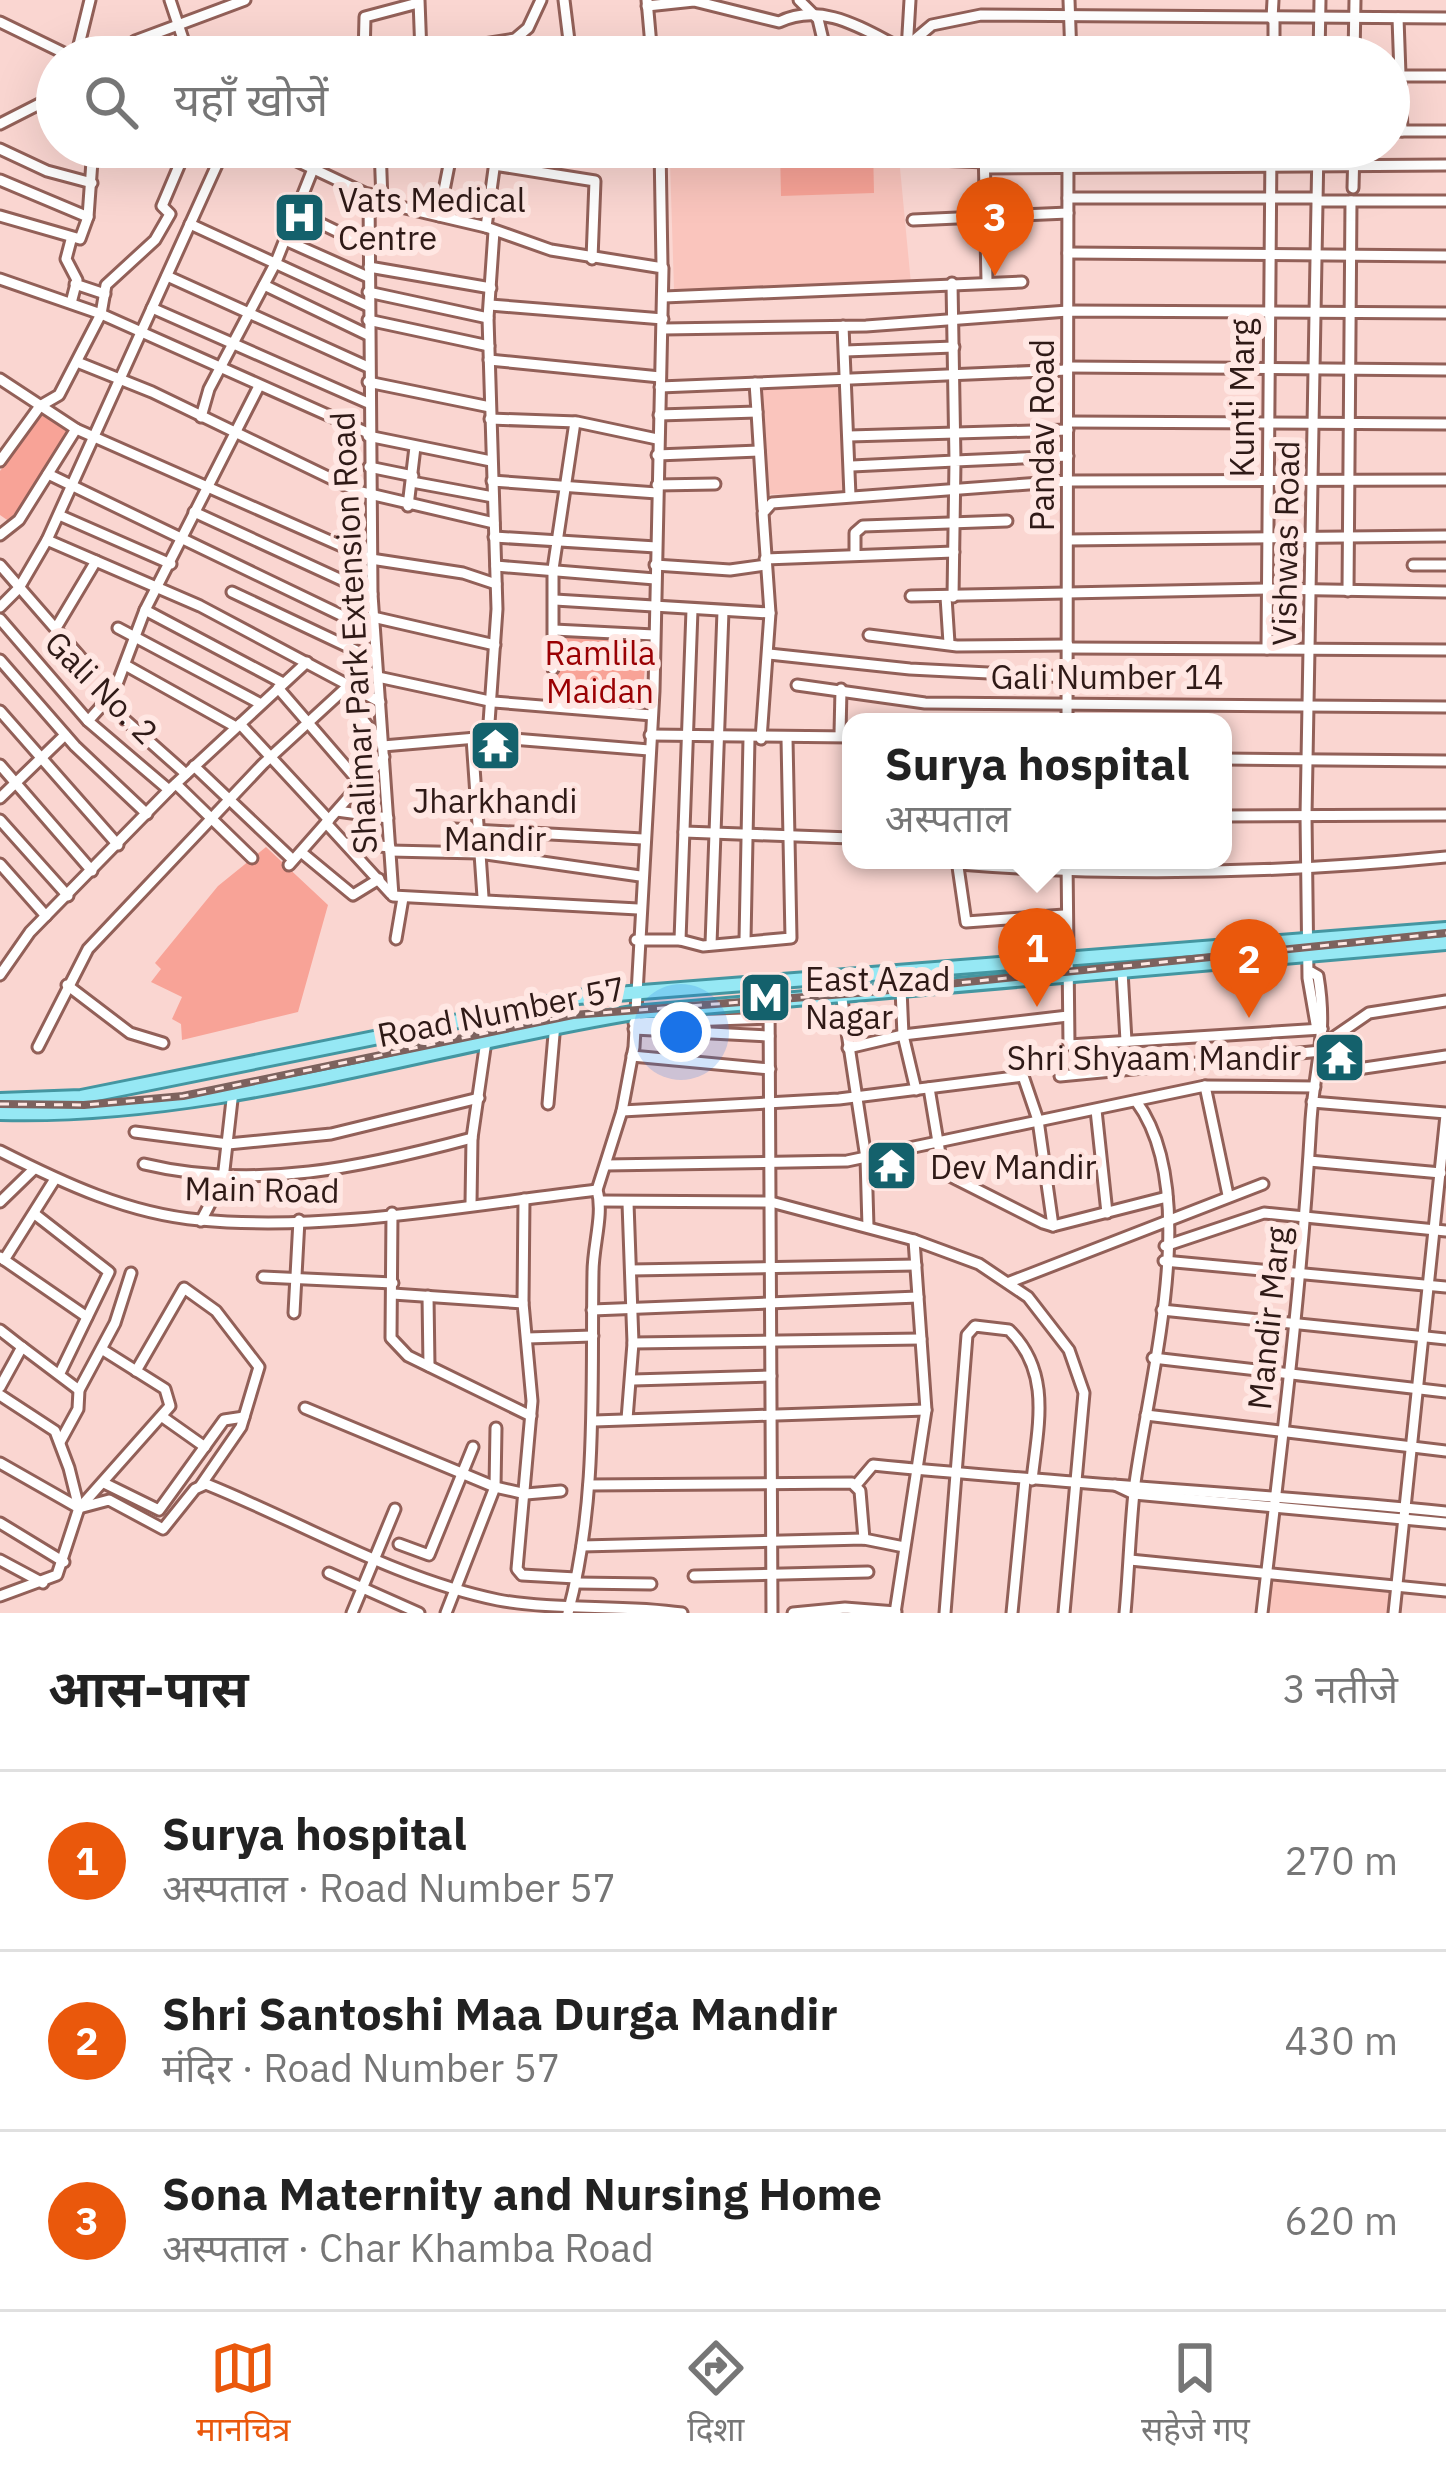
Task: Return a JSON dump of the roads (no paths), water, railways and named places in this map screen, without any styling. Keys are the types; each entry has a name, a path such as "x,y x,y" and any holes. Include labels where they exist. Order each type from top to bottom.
{"main road":[{"name":"Road Number 57","path":"0,1100 81,1097 578,997 1065,951 1446,929"},
{"name":"Road Number 57","path":"0,1113 108,1108 233,1091 555,1024 633,1022 769,998 1122,970 1307,939 1446,943"}],"street":[{"path":"80,36 90,0"},
{"path":"170,0 180,36"},
{"path":"151,36 245,0"},
{"path":"516,36 522,34 540,0 564,2 568,36"},
{"path":"799,0 813,14 820,36"},
{"path":"909,36 910,0"},
{"path":"1039,18 1040,0"},
{"path":"1069,0 1070,36"},
{"path":"1273,0 1273,36"},
{"path":"1320,0 1320,36"},
{"path":"1355,0 1355,36"},
{"path":"650,36 647,3 694,1 779,22 797,12 813,14 851,22 879,36"},
{"path":"363,36 369,6 419,2 420,36"},
{"path":"922,36 932,25 981,15 1446,18"},
{"path":"1397,36 1398,18"},
{"path":"0,22 36,39"},
{"path":"1410,76 1446,76"},
{"path":"0,124 36,106"},
{"path":"1410,131 1446,131"},
{"path":"0,148 36,166"},
{"path":"1410,165 1446,165"},
{"path":"40,168 92,183"},
{"path":"0,216 71,240 82,236 92,168"},
{"path":"0,461 40,406 59,394 101,314 106,285 154,240 170,214 162,206 178,168"},
{"path":"0,607 20,588 47,540 215,168"},
{"path":"381,168 382,201"},
{"path":"439,216 448,168"},
{"path":"488,737 496,584 488,318 494,168"},
{"path":"513,168 595,181 592,259"},
{"path":"569,1610 590,1485 599,1195 632,1056 652,715 664,296 660,168"},
{"path":"985,168 987,281"},
{"name":"Pandav Road","path":"1067,713 1068,168"},
{"name":"Kunti Marg","path":"1267,649 1270,168"},
{"name":"Vishwas Road","path":"1307,939 1317,168"},
{"path":"1353,188 1354,168"},
{"path":"201,417 231,344 276,262 313,169 382,201 592,259 660,264"},
{"path":"0,180 88,217"},
{"name":"Shalimar Park Extension Road","path":"369,194 372,594 390,849 398,897 483,897 638,909"},
{"path":"1068,198 1446,201"},
{"path":"1348,591 1351,201"},
{"path":"298,212 367,246"},
{"path":"913,220 1068,213"},
{"path":"190,224 368,306"},
{"path":"70,303 76,284 66,259 71,240"},
{"path":"285,240 369,272 491,288"},
{"path":"1068,253 1446,256"},
{"path":"167,276 368,367"},
{"path":"0,279 142,331 368,435 491,461"},
{"path":"664,296 1022,282"},
{"path":"949,643 956,524 952,283"},
{"path":"76,284 104,294"},
{"path":"264,285 368,335"},
{"path":"368,292 488,318"},
{"path":"490,305 663,324 843,326 1067,311 1446,313"},
{"path":"152,308 368,403"},
{"path":"368,320 489,346"},
{"path":"843,326 850,496"},
{"path":"845,351 954,347"},
{"path":"489,360 660,382 755,383 1067,369 1446,370"},
{"path":"77,362 121,378 371,496 494,523"},
{"path":"0,379 76,429 371,559 496,584"},
{"path":"368,382 490,413 574,422 657,439"},
{"path":"745,940 747,832 770,613 755,383"},
{"path":"88,721 127,666 145,610 258,388"},
{"path":"658,415 757,412"},
{"path":"553,669 556,541 574,422"},
{"path":"849,436 1067,426 1446,424"},
{"path":"0,535 20,520 76,429"},
{"path":"408,506 416,447"},
{"path":"657,455 759,451"},
{"path":"852,466 1068,456"},
{"path":"370,467 493,497"},
{"path":"48,474 374,631"},
{"path":"763,513 784,499 955,492 1068,481 1446,480"},
{"path":"492,481 657,489 715,484"},
{"path":"194,512 372,594"},
{"path":"59,514 171,564"},
{"path":"855,554 855,533 863,526 1007,521"},
{"path":"1068,540 1446,536"},
{"path":"494,537 656,547"},
{"path":"47,540 307,662 345,689 380,702"},
{"path":"656,565 730,570 855,554 954,553"},
{"path":"56,628 96,561"},
{"path":"0,565 88,666"},
{"path":"1413,566 1446,565"},
{"path":"496,566 656,579"},
{"path":"911,596 1267,589 1446,592"},
{"path":"232,592 376,660"},
{"path":"555,600 770,613"},
{"path":"145,610 281,686 359,787 386,792"},
{"path":"680,940 692,610"},
{"path":"712,944 723,611"},
{"path":"373,616 495,644"},
{"name":"Gali No. 2","path":"0,620 88,721 213,818 252,859"},
{"path":"118,628 261,704"},
{"path":"554,630 654,635"},
{"path":"869,635 1068,647 1446,650"},
{"path":"769,654 910,670 1068,677"},
{"path":"0,660 65,735 147,814"},
{"path":"0,975 46,916 172,787 307,662"},
{"path":"127,666 238,725 271,757 398,897 396,939"},
{"path":"378,677 491,701 652,715"},
{"name":"Gali Number 14","path":"797,685 925,703 1446,706"},
{"path":"841,688 844,713"},
{"path":"38,1047 88,949 271,757 345,689"},
{"path":"345,689 384,752"},
{"path":"105,702 231,798 294,859 353,895 379,879"},
{"path":"0,711 118,845"},
{"path":"0,798 65,735"},
{"path":"650,735 842,736"},
{"path":"294,859 384,752 488,737 650,750"},
{"path":"472,738 483,897"},
{"path":"636,940 712,944 791,938 793,836 787,739"},
{"path":"1232,759 1446,761"},
{"path":"0,765 92,871"},
{"path":"1232,817 1446,815"},
{"path":"331,818 388,818"},
{"path":"0,820 68,896"},
{"path":"454,829 476,826 643,839"},
{"path":"685,832 842,838"},
{"path":"348,843 479,853 640,876"},
{"path":"1156,869 1306,874 1446,857"},
{"path":"0,864 46,916"},
{"path":"959,869 966,922 1064,915"},
{"path":"1066,869 1069,1046 1322,1029"},
{"name":"Mandir Marg","path":"1262,1613 1296,1323 1312,1102 1326,1022 1307,939"},
{"path":"1122,970 1126,1041"},
{"path":"67,985 130,1033 163,1042"},
{"path":"901,988 903,1035 916,1090"},
{"path":"841,993 866,1158 868,1227"},
{"path":"769,998 772,1613"},
{"path":"1060,1076 1323,1048 1369,1013 1446,1001"},
{"path":"848,1048 903,1035 1069,1016"},
{"path":"633,1022 769,1018"},
{"path":"633,1022 769,1036"},
{"path":"548,1104 555,1024"},
{"path":"471,1203 472,1138 486,1040"},
{"path":"632,1056 770,1069"},
{"path":"606,1165 771,1166 866,1158 1205,1086 1316,1082 1446,1057"},
{"path":"622,1112 856,1097 1023,1076 1038,1120 1053,1226"},
{"path":"1205,1086 1228,1195"},
{"path":"928,1088 950,1176 1053,1226 1167,1197"},
{"path":"202,1220 223,1179 233,1091"},
{"path":"135,1132 228,1144 331,1134 479,1098"},
{"path":"1125,1613 1135,1488 1162,1310 1168,1220 1151,1125 1136,1101"},
{"path":"1312,1102 1446,1114 1440,1231 1408,1447 1394,1613"},
{"path":"1096,1110 1107,1213"},
{"path":"144,1164 223,1179 356,1167 472,1138"},
{"name":"Main Road","path":"0,1151 55,1179 131,1207 202,1220 299,1220 599,1195 628,1203 771,1202 914,1240 979,1264 1010,1282 1047,1318 1076,1363 1084,1399 1064,1613"},
{"path":"1309,1161 1441,1172"},
{"path":"0,1202 34,1168"},
{"path":"55,1179 36,1215 2,1258 87,1317"},
{"path":"1010,1282 1262,1184"},
{"path":"524,1199 523,1303 531,1416 518,1573 651,1584"},
{"path":"628,1203 633,1343 628,1419"},
{"path":"392,1213 392,1338 408,1357 531,1416"},
{"path":"36,1215 107,1268 60,1373"},
{"path":"1166,1246 1250,1216 1440,1231"},
{"path":"294,1313 299,1220"},
{"path":"793,1613 845,1608 896,1612 926,1410 914,1240"},
{"path":"1164,1261 1446,1287"},
{"path":"631,1270 916,1265"},
{"path":"60,1442 78,1409 79,1390 103,1350 131,1273"},
{"path":"263,1277 523,1303"},
{"path":"0,1462 79,1508 109,1500 163,1529 201,1485 244,1418 260,1367 215,1311 184,1288 136,1371"},
{"path":"428,1296 429,1366"},
{"path":"592,1310 918,1297"},
{"path":"1162,1310 1446,1339"},
{"path":"945,1613 967,1335 975,1326 1014,1334 1038,1375 1040,1404 1012,1613"},
{"path":"0,1330 79,1390"},
{"path":"527,1337 593,1336"},
{"path":"633,1343 922,1339"},
{"path":"23,1348 5,1365 0,1391 47,1424 60,1442 79,1508"},
{"path":"0,1596 45,1583 64,1562 79,1508 170,1406 165,1389 103,1350"},
{"path":"1154,1358 1446,1392"},
{"path":"633,1380 771,1376"},
{"path":"305,1408 495,1487 526,1494 561,1491"},
{"path":"594,1421 926,1410"},
{"path":"1146,1415 1446,1451"},
{"path":"164,1418 205,1447"},
{"path":"104,1484 159,1510 224,1420 244,1418"},
{"path":"446,1613 495,1487 496,1428"},
{"path":"399,1544 429,1555 473,1447"},
{"path":"864,1539 856,1485 873,1465 1275,1503 1446,1512"},
{"path":"201,1485 457,1590 569,1610 682,1613"},
{"path":"590,1485 856,1485"},
{"path":"352,1613 395,1509"},
{"path":"1403,1513 1446,1522"},
{"path":"0,1522 64,1562"},
{"path":"582,1546 864,1539 904,1547"},
{"path":"0,1560 45,1583"},
{"path":"1130,1560 1446,1591"},
{"path":"694,1576 868,1572"},
{"path":"329,1573 419,1613"},
{"path":"499,1613 503,1601"}],"railway":[{"path":"0,1104 84,1105 183,1096 573,1015 870,992 1446,933"}],"place":[{"name":"Vats Medical Centre","path":"299,218"},
{"name":"Sona Maternity and Nursing Home","path":"995,276"},
{"name":"Jharkhandi Mandir","path":"495,746"},
{"name":"East Azad Nagar","path":"766,997"},
{"name":"Surya hospital","path":"1037,1007"},
{"name":"Shri Santoshi Maa Durga Mandir","path":"1249,1018"},
{"name":"Shri Shyaam Mandir","path":"1340,1057"},
{"name":"Dev Mandir","path":"891,1166"}],"park label":[{"name":"Ramlila Maidan","path":"600,671"}]}
